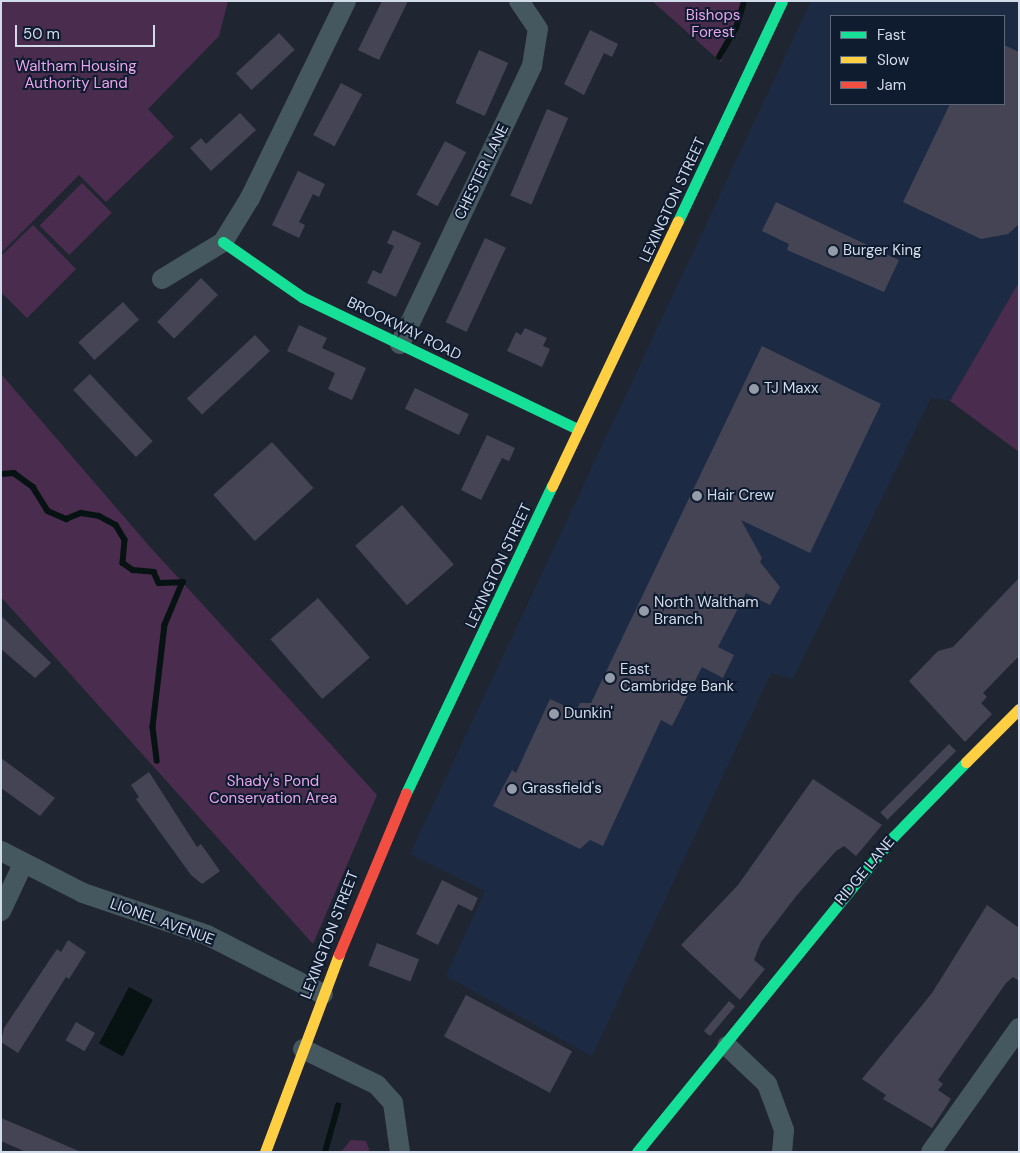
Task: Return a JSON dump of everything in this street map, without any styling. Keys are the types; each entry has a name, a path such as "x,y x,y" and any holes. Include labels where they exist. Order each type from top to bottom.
{"main road":[{"name":"LEXINGTON STREET","path":"265,1152 323,994 399,808 782,1"},
{"name":"BROOKWAY ROAD","path":"223,242 286,288 579,430"},
{"name":"RIDGE LANE","path":"637,1152 727,1046 893,837 1019,708"}],"street":[{"path":"162,279 223,242 250,198 346,1"},
{"name":"CHESTER LANE","path":"400,344 532,66 538,29 519,1"},
{"name":"LIONEL AVENUE","path":"1,850 22,864 83,893 207,935 323,994"},
{"path":"1,910 22,864"},
{"path":"931,1152 1019,1028"},
{"path":"727,1046 767,1084 784,1130 782,1152"},
{"path":"303,1048 377,1085 393,1103 400,1152"}],"shaded area":[{"path":"811,1 1019,1 1019,282 950,401 931,398 793,679 771,673 592,1056 446,976 485,891 410,854"},
{"path":"129,987 153,1000 123,1056 99,1044"}],"green space":[{"name":"Waltham Housing Authority Land","path":"1,1 228,1 219,36 148,109 174,137 106,202 79,175 1,253"},
{"name":"Bishops Forest","path":"652,1 748,1 721,62"},
{"path":"82,183 112,213 69,255 40,225"},
{"path":"33,225 76,269 27,318 1,292 1,256"},
{"path":"1019,282 1019,452 950,401"},
{"name":"Shady's Pond Conservation Area","path":"1,374 150,547 377,795 313,944 1,597"},
{"path":"351,1140 366,1141 370,1152 341,1152"}],"building":[{"path":"382,1 408,1 379,60 358,50"},
{"path":"590,30 618,44 612,57 604,53 584,95 564,84"},
{"path":"279,33 295,50 252,90 236,73"},
{"path":"1005,45 1019,52 1019,224 1008,234 981,239 903,202 950,105 1005,105"},
{"path":"479,50 508,63 485,116 455,103"},
{"path":"341,83 362,94 334,146 313,135"},
{"path":"547,109 568,118 531,205 510,196"},
{"path":"240,113 256,130 211,171 190,148 201,138 206,144"},
{"path":"445,141 466,152 438,206 416,195"},
{"path":"298,171 325,184 319,197 313,194 299,222 305,225 299,238 272,225"},
{"path":"776,202 899,260 884,292 787,250 789,244 762,231"},
{"path":"393,230 421,243 396,297 367,283 373,270 381,274 394,246 387,243"},
{"path":"485,238 506,248 467,332 446,322"},
{"path":"201,278 218,295 174,339 157,322"},
{"path":"123,302 139,320 94,360 78,342"},
{"path":"299,325 327,338 322,348 366,368 352,400 328,389 335,373 287,351"},
{"path":"525,328 547,338 543,346 550,349 542,367 507,351 516,332 521,335"},
{"path":"255,335 270,351 202,415 187,398"},
{"path":"762,346 881,404 810,553 741,520 762,558 760,562 780,587 770,605 746,593 718,647 734,655 723,678 702,667 672,726 661,720 603,846 590,840 580,849 493,806 512,770 516,773 550,699 576,711 580,703 591,703"},
{"path":"90,374 153,441 136,457 73,390"},
{"path":"415,388 469,414 459,435 405,409"},
{"path":"487,435 515,448 509,461 502,458 481,500 461,490"},
{"path":"272,442 313,488 255,541 213,495"},
{"path":"402,505 454,565 407,605 355,546"},
{"path":"1019,578 1019,656 983,693 987,697 981,703 992,714 965,742 909,681 938,651 953,647"},
{"path":"318,598 370,658 322,699 270,639"},
{"path":"1,616 51,663 35,678 1,649"},
{"path":"949,744 956,751 887,820 880,813"},
{"path":"1,758 55,798 40,816 1,788"},
{"path":"149,772 197,847 201,844 220,871 202,884 191,875 136,799 139,797 131,785"},
{"path":"813,779 882,825 856,856 844,846 836,851 797,895 761,942 754,960 765,969 740,1000 681,945 738,885"},
{"path":"442,880 478,898 472,911 458,904 438,945 416,934"},
{"path":"987,905 1019,928 1019,981 1013,977 1006,983 938,1080 943,1084 938,1090 951,1099 932,1128 883,1099 886,1095 862,1079 932,993"},
{"path":"68,940 86,952 69,979 66,977 18,1053 1,1042 4,1028 57,949 61,952"},
{"path":"377,943 419,959 410,982 368,965"},
{"path":"466,995 572,1051 550,1093 444,1036"},
{"path":"729,1001 735,1006 710,1036 704,1031"},
{"path":"76,1022 95,1033 85,1051 66,1040"},
{"path":"1,1118 81,1152 26,1152 1,1141"}],"waterway":[{"path":"719,57 736,28 744,1"},
{"path":"1,474 14,473 33,487 48,511 66,519 81,513 99,516 116,525 125,540 123,563 133,570 154,572 159,583 183,582 165,625 153,727 157,761"},
{"path":"325,1152 338,1106"}],"traffic: fast":[{"path":"678,221 782,1"},
{"path":"223,242 302,297 579,430"},
{"path":"406,793 552,486"},
{"path":"637,1152 893,837 966,762"}],"traffic: slow":[{"path":"552,486 678,221"},
{"path":"966,762 1019,709"},
{"path":"265,1152 339,954"}],"traffic: jam":[{"path":"339,954 406,793"}],"place":[{"name":"Burger King","path":"833,251"},
{"name":"TJ Maxx","path":"754,389"},
{"name":"Hair Crew","path":"697,496"},
{"name":"North Waltham Branch","path":"644,611"},
{"name":"East Cambridge Bank","path":"610,678"},
{"name":"Dunkin'","path":"554,714"},
{"name":"Grassfield's","path":"512,789"}]}
